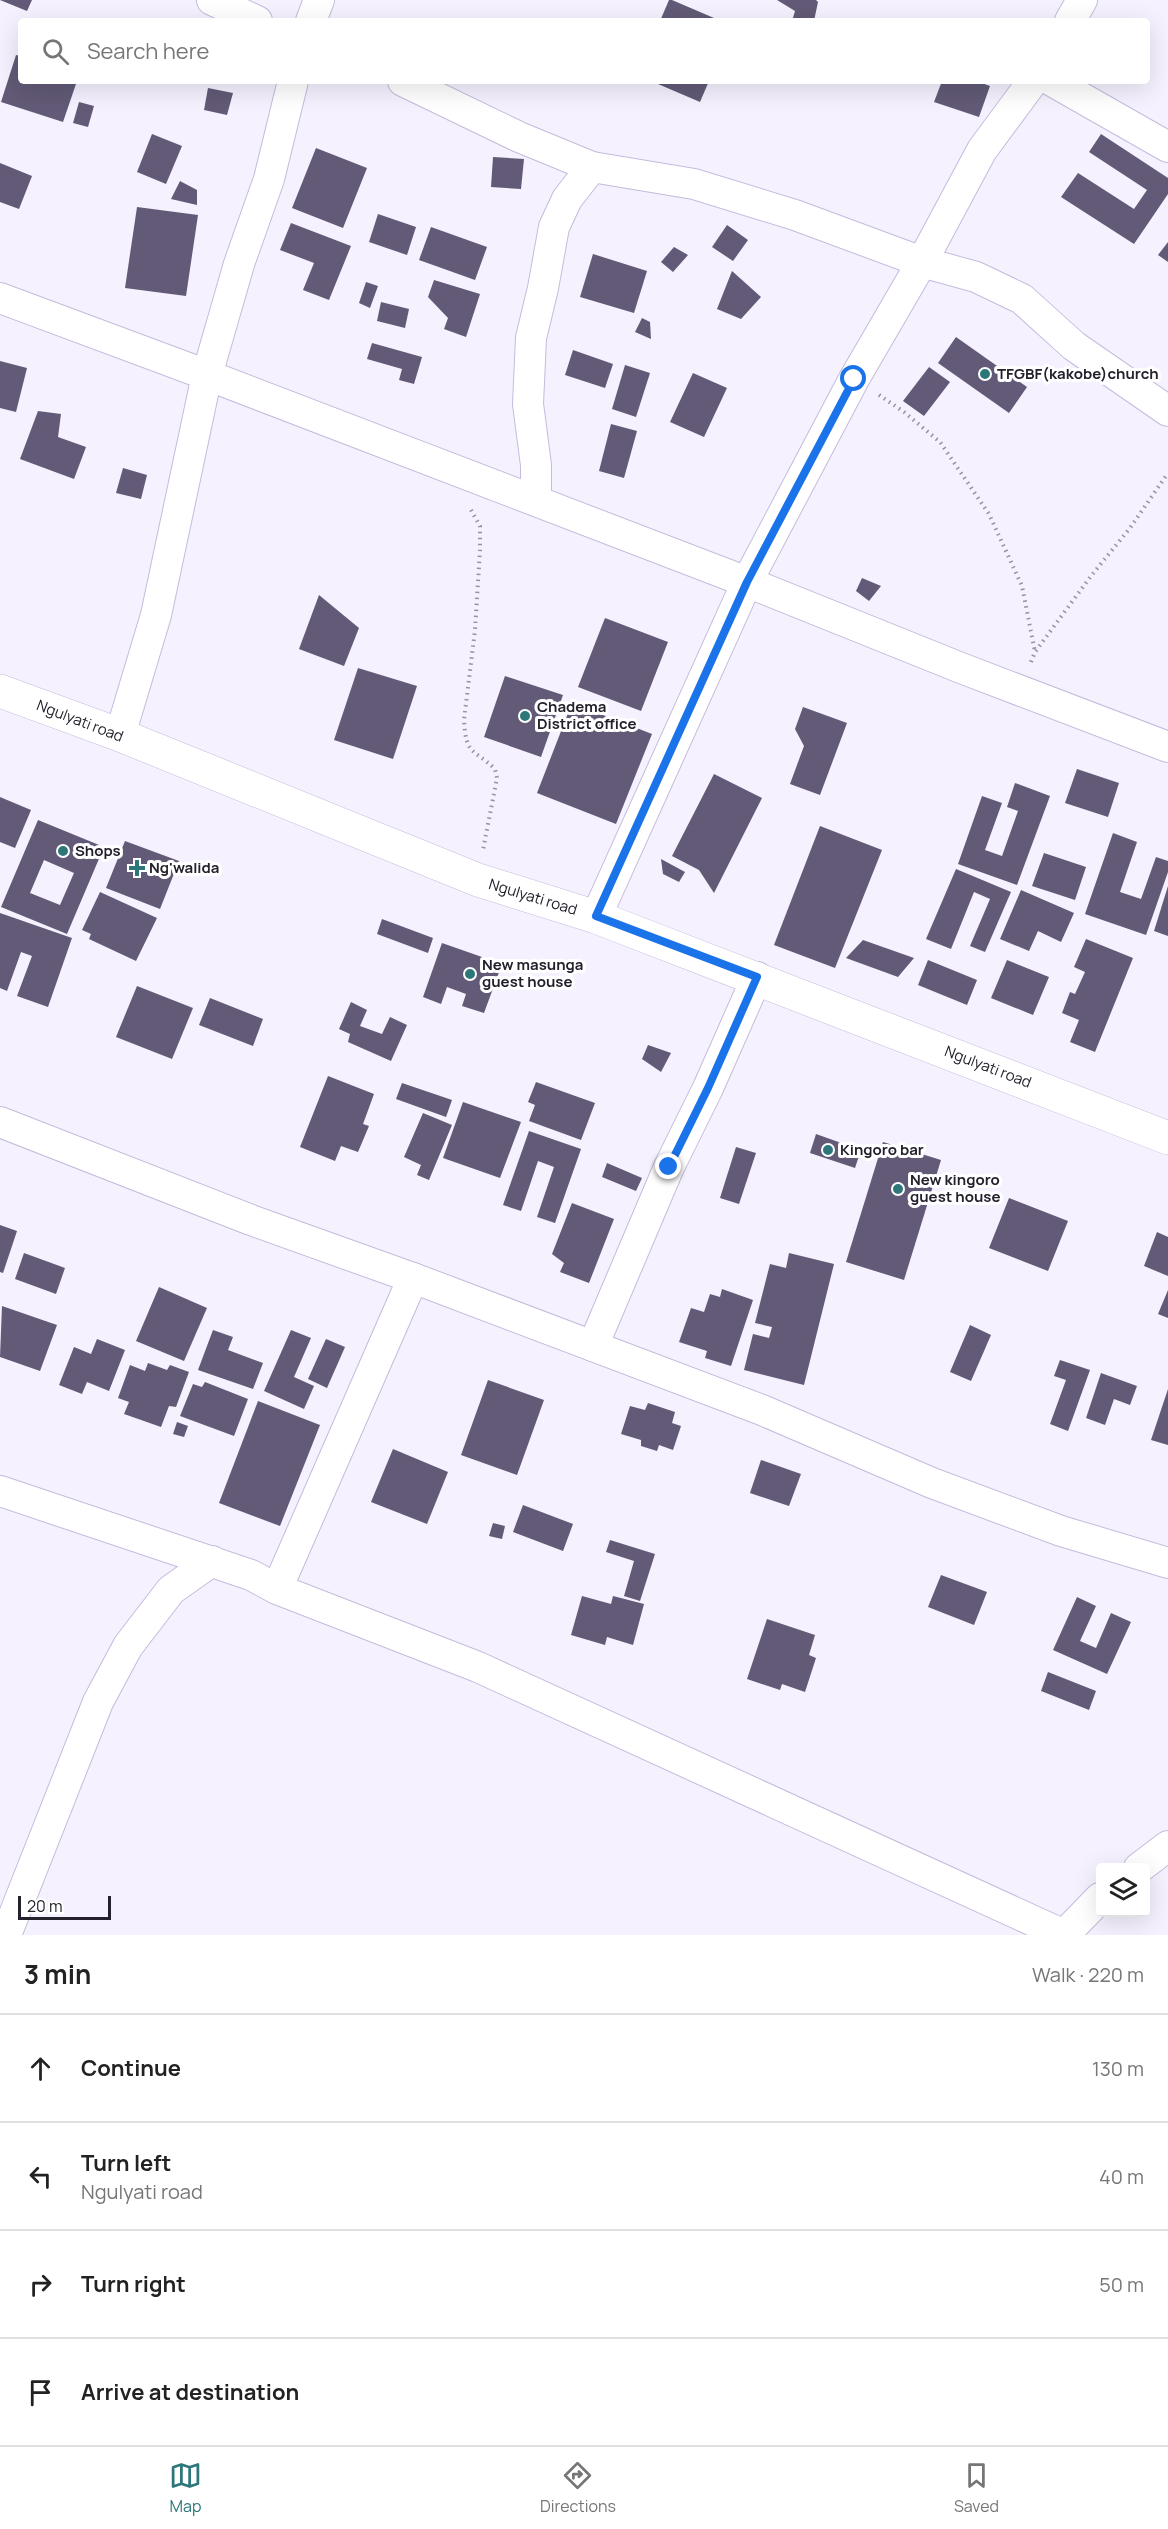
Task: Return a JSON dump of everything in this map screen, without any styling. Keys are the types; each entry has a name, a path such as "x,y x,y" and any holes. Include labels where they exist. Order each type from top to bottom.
{"main road":[{"name":"Ngulyati road","path":"0,691 120,735 478,880 596,916 1168,1138"}],"street":[{"path":"212,0 251,18"},
{"path":"311,18 319,0"},
{"path":"1072,18 1082,0"},
{"path":"120,735 156,615 207,375 239,264 269,179 292,84"},
{"path":"408,84 519,137 592,167 694,184 795,215 922,262 976,277 1022,299 1074,345 1168,411"},
{"path":"596,916 747,582 854,379 922,262 982,150 1031,84"},
{"path":"1057,84 1168,147"},
{"path":"536,500 536,465 528,404 531,339 554,227 567,199 592,167"},
{"path":"0,298 536,500 1168,747"},
{"path":"593,1346 669,1167 708,1088 757,977"},
{"path":"0,1122 251,1220 413,1278 762,1410 932,1483 1061,1531 1168,1563"},
{"path":"277,1589 413,1278"},
{"path":"0,1491 212,1561 250,1575 277,1589 478,1667 1064,1935 1096,1903"},
{"path":"6,1935 98,1702 128,1646 171,1590 212,1561"}],"path":[{"path":"854,379 904,412 940,442 966,476 989,514 1022,586 1035,652"},
{"path":"452,469 480,526 475,630 464,720 465,734 468,747 478,758 495,769 497,778 478,880"},
{"path":"1019,690 1035,652 1130,528 1168,474"}],"building":[{"path":"0,0 32,0 27,11"},
{"path":"669,0 672,0 714,18 661,18"},
{"path":"777,0 816,0 818,2 815,18 793,18 795,11"},
{"path":"16,55 18,55 18,84 76,84 63,122 1,102"},
{"path":"658,84 708,84 700,102"},
{"path":"941,84 990,86 979,117 934,102"},
{"path":"208,88 233,93 227,115 204,110"},
{"path":"79,102 94,106 88,127 73,123"},
{"path":"152,134 182,146 166,184 137,172"},
{"path":"1101,134 1168,178 1168,194 1134,244 1061,197 1078,173 1134,209 1147,190 1089,152"},
{"path":"316,148 367,168 343,228 292,208"},
{"path":"493,157 524,159 521,189 491,187"},
{"path":"0,163 32,176 19,209 0,202"},
{"path":"180,181 197,190 197,205 171,199"},
{"path":"137,207 198,215 186,296 125,288"},
{"path":"378,214 416,227 407,255 369,242"},
{"path":"291,223 351,246 329,300 303,290 314,263 280,250"},
{"path":"727,225 748,240 733,261 712,247"},
{"path":"431,227 487,247 475,280 419,260"},
{"path":"1168,242 1168,262 1158,255"},
{"path":"674,247 688,255 673,272 661,262"},
{"path":"593,254 647,271 634,313 580,297"},
{"path":"732,271 761,297 741,319 717,309"},
{"path":"434,280 480,294 466,337 444,329 448,318 428,297"},
{"path":"366,282 378,286 370,308 359,303"},
{"path":"381,302 409,309 405,328 377,321"},
{"path":"642,318 650,322 651,339 635,332"},
{"path":"956,337 1027,387 1009,413 938,363"},
{"path":"372,343 422,357 414,384 399,380 402,369 367,359"},
{"path":"573,350 613,364 605,388 565,375"},
{"path":"0,361 27,368 16,412 0,408"},
{"path":"625,365 650,373 636,417 612,409"},
{"path":"929,367 950,382 924,416 903,401"},
{"path":"693,373 727,388 704,437 670,422"},
{"path":"38,411 61,414 58,437 86,447 74,479 20,459"},
{"path":"611,424 637,431 624,478 599,471"},
{"path":"123,468 147,475 141,499 116,493"},
{"path":"862,578 881,586 869,601 856,591"},
{"path":"319,595 359,628 344,666 299,649"},
{"path":"605,618 668,642 641,711 578,687"},
{"path":"358,668 417,686 393,759 334,740"},
{"path":"505,676 563,695 541,757 484,737"},
{"path":"572,703 652,734 616,824 537,793"},
{"path":"803,707 847,723 820,795 790,784 804,746 795,729"},
{"path":"1077,769 1119,783 1108,817 1065,803"},
{"path":"714,774 762,798 714,893 699,870 672,856"},
{"path":"1015,783 1050,796 1017,885 958,864 982,796 1002,803 985,850 1002,856 1018,811 1007,807"},
{"path":"0,797 31,810 15,848 0,842"},
{"path":"38,820 104,847 67,934 1,907","holes":["44,860 74,873 60,905 30,893"]},
{"path":"820,826 882,850 835,968 774,945"},
{"path":"1113,833 1137,842 1120,892 1141,899 1156,857 1168,861 1168,872 1146,935 1085,914"},
{"path":"125,841 179,861 160,909 106,888"},
{"path":"1044,853 1086,867 1075,900 1032,886"},
{"path":"661,859 685,872 679,882 663,874"},
{"path":"956,869 1011,892 985,952 970,946 990,899 974,892 951,949 926,939"},
{"path":"1168,886 1168,936 1154,931"},
{"path":"1021,890 1074,913 1061,942 1038,931 1029,951 1000,939"},
{"path":"100,892 157,918 136,961 89,939 91,934 82,930"},
{"path":"0,913 72,938 48,1007 17,996 32,956 21,952 7,991 0,988"},
{"path":"382,919 433,938 428,953 377,934"},
{"path":"1086,939 1133,958 1095,1052 1070,1042 1079,1020 1062,1013 1070,992 1075,994 1085,972 1074,967"},
{"path":"863,940 914,958 898,977 846,958"},
{"path":"442,943 502,964 484,1013 462,1006 466,994 447,987 441,1004 423,997"},
{"path":"928,960 977,980 967,1005 918,985"},
{"path":"1007,960 1049,977 1033,1015 991,998"},
{"path":"137,986 193,1008 172,1059 116,1037"},
{"path":"210,998 263,1019 253,1046 199,1025"},
{"path":"351,1002 367,1010 360,1026 382,1034 390,1017 407,1025 391,1061 348,1042 350,1034 339,1029"},
{"path":"648,1045 671,1053 661,1072 642,1059"},
{"path":"328,1076 374,1094 363,1124 369,1126 358,1152 341,1146 335,1161 300,1147"},
{"path":"536,1082 595,1103 581,1140 529,1121 535,1105 528,1102"},
{"path":"402,1083 452,1100 446,1117 396,1099"},
{"path":"463,1102 521,1122 500,1178 443,1158"},
{"path":"423,1113 452,1125 429,1180 417,1175 421,1165 404,1157"},
{"path":"529,1131 581,1149 555,1223 537,1217 554,1167 538,1161 521,1211 503,1205"},
{"path":"816,1134 861,1150 855,1168 810,1153"},
{"path":"883,1142 941,1160 904,1280 846,1262"},
{"path":"736,1147 756,1153 739,1204 720,1198"},
{"path":"607,1163 642,1178 636,1191 602,1177"},
{"path":"1009,1198 1068,1221 1048,1271 989,1248"},
{"path":"572,1203 614,1219 589,1283 560,1272 564,1263 552,1254"},
{"path":"0,1225 17,1231 3,1273 0,1272"},
{"path":"1157,1232 1168,1237 1168,1276 1144,1266"},
{"path":"24,1253 65,1268 56,1294 15,1279"},
{"path":"789,1253 834,1264 804,1385 744,1370 753,1334 769,1338 772,1327 755,1323 770,1264 786,1268"},
{"path":"159,1287 207,1308 184,1361 136,1341"},
{"path":"722,1289 753,1300 731,1366 705,1358 707,1351 679,1342 691,1308 704,1312 710,1294 720,1297"},
{"path":"1168,1290 1168,1318 1158,1314"},
{"path":"2,1306 57,1325 40,1371 0,1357"},
{"path":"970,1325 991,1335 971,1381 950,1372"},
{"path":"213,1330 233,1337 228,1350 263,1363 253,1389 198,1370"},
{"path":"291,1330 311,1338 294,1377 314,1386 304,1409 264,1391"},
{"path":"97,1339 125,1350 109,1391 87,1382 82,1394 59,1385 74,1347 91,1354"},
{"path":"326,1339 345,1347 327,1388 308,1379"},
{"path":"1060,1360 1090,1370 1068,1431 1050,1424 1066,1380 1054,1376"},
{"path":"148,1363 167,1370 170,1365 189,1372 176,1407 169,1406 161,1427 124,1414 129,1402 118,1398 130,1365 145,1371"},
{"path":"1101,1373 1137,1386 1130,1405 1114,1399 1105,1425 1086,1418"},
{"path":"488,1380 544,1400 517,1475 461,1455"},
{"path":"205,1382 248,1399 234,1436 180,1416 193,1384 202,1387"},
{"path":"1168,1389 1168,1445 1151,1440"},
{"path":"258,1401 320,1425 280,1526 219,1503"},
{"path":"648,1403 675,1412 672,1423 681,1426 673,1450 659,1445 657,1451 641,1446 641,1440 621,1434 630,1406 645,1410"},
{"path":"177,1422 188,1426 184,1437 173,1434"},
{"path":"393,1449 448,1472 427,1524 371,1502"},
{"path":"761,1460 801,1474 789,1506 750,1493"},
{"path":"523,1505 573,1524 563,1551 513,1532"},
{"path":"493,1523 505,1526 502,1539 489,1536"},
{"path":"610,1540 655,1554 640,1601 624,1596 634,1561 606,1552"},
{"path":"941,1575 987,1592 974,1625 928,1607"},
{"path":"582,1596 611,1604 613,1596 644,1604 633,1645 607,1637 605,1645 571,1635"},
{"path":"1077,1597 1096,1606 1080,1641 1096,1648 1111,1613 1131,1622 1107,1674 1053,1650"},
{"path":"767,1619 815,1635 809,1655 816,1658 805,1692 782,1684 780,1690 747,1679"},
{"path":"1048,1672 1096,1691 1089,1710 1041,1691"}],"place":[{"name":"TFGBF(kakobe)church","path":"985,374"},
{"name":"Chadema District office","path":"525,716"},
{"name":"Shops","path":"63,851"},
{"name":"Ng'walida","path":"137,868"},
{"name":"New masunga guest house","path":"470,974"},
{"name":"Kingoro bar","path":"828,1150"},
{"name":"New kingoro guest house","path":"898,1189"}],"route":[{"path":"669,1167 708,1088 757,977 596,916 747,582 854,379"}]}
